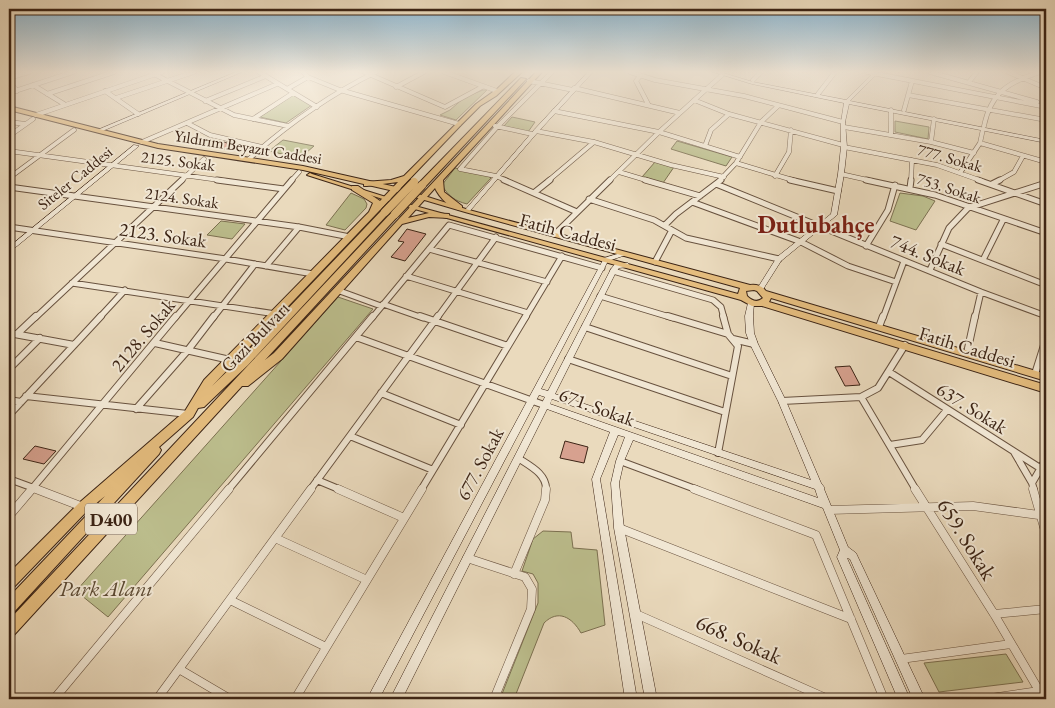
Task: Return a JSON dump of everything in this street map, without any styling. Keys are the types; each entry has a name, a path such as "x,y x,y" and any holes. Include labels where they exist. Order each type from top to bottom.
{"highway":[{"path":"9,582 84,507 188,414 208,383 350,237 384,199 411,180 459,124 478,105"},
{"name":"Gazi Bulvarı","path":"9,607 188,414 244,362 385,212 411,180 483,105"},
{"name":"Gazi Bulvarı","path":"9,630 212,409 396,219 422,185 497,105"},
{"path":"493,126 504,105"},
{"path":"212,409 278,356 337,290 396,219 423,197 493,126 509,105"},
{"path":"439,179 437,185 440,192 459,208"},
{"path":"367,184 411,180"},
{"path":"355,188 377,202 371,215"},
{"path":"396,219 429,215 446,216"}],"main road":[{"name":"Yıldırım Beyazıt Caddesi","path":"9,108 74,130 139,144 303,168 367,184 396,189"},
{"name":"Yıldırım Beyazıt Caddesi","path":"9,113 98,131 172,154 299,172 355,188 384,199"},
{"name":"Fatih Caddesi","path":"396,189 748,287"},
{"name":"Fatih Caddesi","path":"384,199 604,264 626,265 747,300"},
{"path":"763,291 767,297 763,302 747,300 742,291 748,287 763,291 1046,377"},
{"name":"Fatih Caddesi","path":"763,302 905,344 1046,389"}],"street":[{"path":"9,136 34,117 62,105"},
{"path":"126,105 138,114"},
{"path":"98,131 160,105"},
{"path":"214,105 234,115 288,126"},
{"path":"139,144 227,105"},
{"path":"253,119 274,105"},
{"path":"314,105 317,107"},
{"path":"249,160 288,126 320,105"},
{"path":"393,105 459,124"},
{"path":"516,105 493,126 460,168 496,176 577,212"},
{"path":"467,210 559,105"},
{"path":"652,105 680,113"},
{"path":"555,234 589,199 689,105"},
{"name":"777. Sokak","path":"706,105 728,114 843,146 912,160 960,173 1046,204"},
{"path":"774,105 843,125 931,142 974,153"},
{"path":"763,291 779,259 834,215 841,174 843,125 848,105"},
{"path":"868,105 1046,140"},
{"path":"874,105 984,128"},
{"path":"904,110 905,105"},
{"path":"961,105 1046,120"},
{"path":"960,173 980,143 987,110 990,105"},
{"path":"665,225 676,214 724,177 736,163 762,122 778,106"},
{"path":"891,110 891,135"},
{"path":"554,111 659,132 740,157"},
{"path":"704,146 712,130 728,114"},
{"path":"931,142 934,119"},
{"path":"9,122 26,124"},
{"path":"187,123 210,135 262,147"},
{"path":"493,126 594,142 671,165 724,177"},
{"path":"9,178 74,130"},
{"path":"775,176 789,152 791,130"},
{"path":"535,192 594,142"},
{"path":"980,143 1046,162"},
{"name":"Siteler Caddesi","path":"9,250 139,144"},
{"name":"2125. Sokak","path":"9,151 284,189"},
{"path":"992,184 1014,172 1023,156"},
{"path":"17,334 112,243 204,159"},
{"path":"910,188 912,160"},
{"path":"736,163 775,176 838,191"},
{"name":"2128. Sokak","path":"9,516 299,172"},
{"path":"619,172 700,196"},
{"name":"753. Sokak","path":"841,174 910,188 1046,233"},
{"path":"930,270 949,228 968,208 1046,183"},
{"name":"744. Sokak","path":"716,184 805,219 866,246 1046,316"},
{"path":"866,246 887,214 896,185"},
{"name":"2124. Sokak","path":"9,186 299,227 350,237"},
{"path":"589,199 665,225 686,238 779,259"},
{"path":"692,202 800,242 848,266 896,282"},
{"path":"984,260 1003,220"},
{"path":"54,699 449,225 562,256 604,264 624,254"},
{"path":"266,266 299,227"},
{"name":"2123. Sokak","path":"9,228 226,259 313,274"},
{"path":"655,262 672,230"},
{"path":"157,699 496,237"},
{"path":"942,244 1046,285"},
{"path":"429,248 547,282"},
{"path":"295,699 562,256"},
{"path":"880,326 904,261"},
{"path":"136,409 188,350 255,264"},
{"name":"677. Sokak","path":"373,699 604,264"},
{"path":"626,265 617,266 612,271 713,300 721,307 731,337 738,346 718,453"},
{"name":"677. Sokak","path":"396,699 612,271"},
{"path":"406,276 528,313"},
{"path":"72,283 276,314"},
{"path":"9,415 125,290"},
{"path":"337,290 508,346"},
{"path":"967,353 981,292"},
{"path":"600,296 754,344"},
{"path":"747,300 750,334 754,344 782,401 820,487 845,550 853,556 919,699"},
{"path":"585,327 732,376"},
{"path":"9,333 74,345"},
{"name":"671. Sokak","path":"356,337 828,508"},
{"path":"9,369 40,338"},
{"path":"1035,374 1046,340"},
{"path":"155,344 230,360"},
{"path":"782,401 861,397 878,388 905,344"},
{"path":"568,359 725,412"},
{"name":"637. Sokak","path":"888,372 1040,468"},
{"name":"671. Sokak","path":"537,391 820,487"},
{"path":"381,393 461,425"},
{"path":"26,396 102,406 188,414"},
{"name":"659. Sokak","path":"861,397 926,508 994,614 1041,695"},
{"path":"9,400 21,402"},
{"path":"890,445 922,440 947,410"},
{"path":"615,431 596,479 631,699"},
{"path":"350,436 433,470"},
{"path":"630,436 620,461 616,483 619,528 651,699"},
{"path":"1012,450 1032,483 1043,515 1046,534"},
{"path":"514,574 546,500 546,485 539,472 518,458"},
{"path":"1032,483 1046,459"},
{"path":"620,461 816,535 884,699"},
{"path":"9,479 84,507"},
{"path":"317,480 404,518"},
{"path":"828,508 973,506 1043,515"},
{"path":"619,528 851,619"},
{"path":"275,538 367,580"},
{"path":"845,550 842,557 904,699"},
{"path":"467,558 525,577 532,589 531,609 494,699"},
{"path":"230,600 326,647"},
{"path":"994,614 1046,609"},
{"name":"668. Sokak","path":"636,614 828,699"},
{"path":"901,659 1011,644"},
{"path":"179,669 230,699"},
{"path":"984,699 1041,695"}],"green space":[{"path":"278,105 312,105 286,123 260,117"},
{"path":"456,105 471,105 456,120 440,115"},
{"path":"512,117 535,122 528,132 504,126"},
{"path":"895,121 929,127 928,139 895,132"},
{"path":"283,140 314,146 300,158 269,151"},
{"path":"677,141 732,157 726,166 671,149"},
{"path":"655,162 674,167 663,183 642,177"},
{"path":"455,168 487,175 491,178 467,204 452,198 442,185"},
{"path":"351,193 364,199 367,204 366,208 345,230 326,225"},
{"path":"900,193 923,196 935,201 916,230 890,221"},
{"path":"221,221 245,224 232,239 207,235"},
{"name":"Park Alanı","path":"338,297 373,309 108,617 76,591"},
{"path":"543,531 571,532 573,548 597,550 605,625 581,633 569,619 554,616 549,619 544,623 514,699 500,699 538,603 538,583 533,574 522,571 533,539"},
{"path":"1006,654 1023,682 939,692 924,663"}],"building":[{"path":"216,140 239,147 230,150 208,146"},
{"path":"407,229 426,234 405,261 391,257 404,242 398,241"},
{"path":"850,366 860,385 845,386 835,367"},
{"path":"565,441 588,447 584,463 560,458"},
{"path":"35,446 56,451 44,464 23,459"}],"district":[{"name":"Dutlubahçe","path":"816,224"}]}
